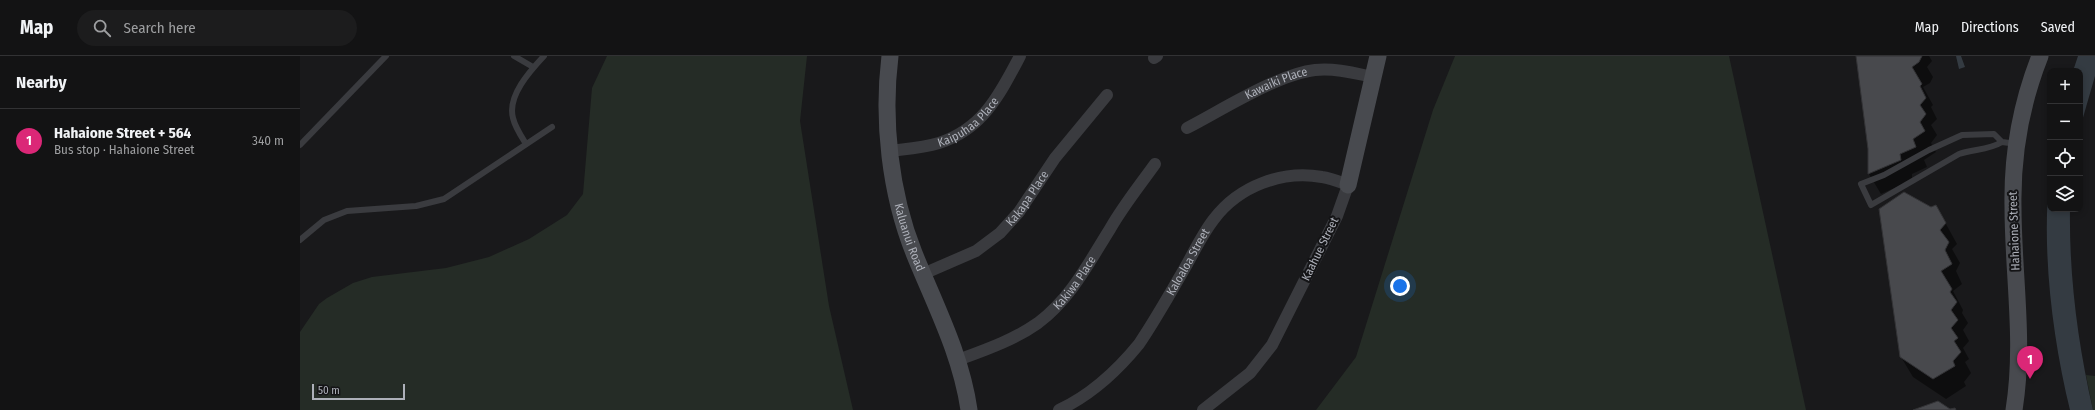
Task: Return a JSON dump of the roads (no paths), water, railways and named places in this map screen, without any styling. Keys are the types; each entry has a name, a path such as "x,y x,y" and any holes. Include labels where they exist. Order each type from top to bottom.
{"street":[{"name":"Kaluanui Road","path":"890,56 887,103 890,151 898,198 905,225 958,360 969,410"},
{"name":"Kaipuhaa Place","path":"890,151 938,143 968,129 992,106 1020,56"},
{"name":"Kaahue Street","path":"1203,410 1250,373 1272,345 1337,216 1348,185 1378,56"},
{"name":"Hahaione Street","path":"2014,410 2018,356 2009,143 2023,111 2040,56"},
{"name":"Kawaiki Place","path":"1187,128 1276,82 1296,74 1326,69 1373,76"},
{"name":"Kakapa Place","path":"924,274 976,250 1000,233 1019,212 1054,158 1108,95"},
{"name":"Kakiwa Place","path":"958,360 1023,332 1045,317 1061,302 1079,281 1110,228 1155,164"},
{"name":"Kaloaloa Street","path":"1059,410 1096,387 1126,360 1139,344 1207,230 1224,208 1234,200 1257,185 1290,176 1324,177 1348,185"}],"lane":[{"path":"300,145 386,56"},
{"path":"514,56 533,67"},
{"path":"526,144 513,119 511,107 515,95 533,67 544,56"},
{"path":"300,240 324,220 347,211 416,206 444,199 552,127"},
{"path":"1994,134 2009,143 1992,148 1974,149 1960,154 1871,205 1861,184 1884,175 1929,150 1962,135 1994,134"}],"place":[{"name":"Hahaione Street + 564","path":"2030,379"}]}
